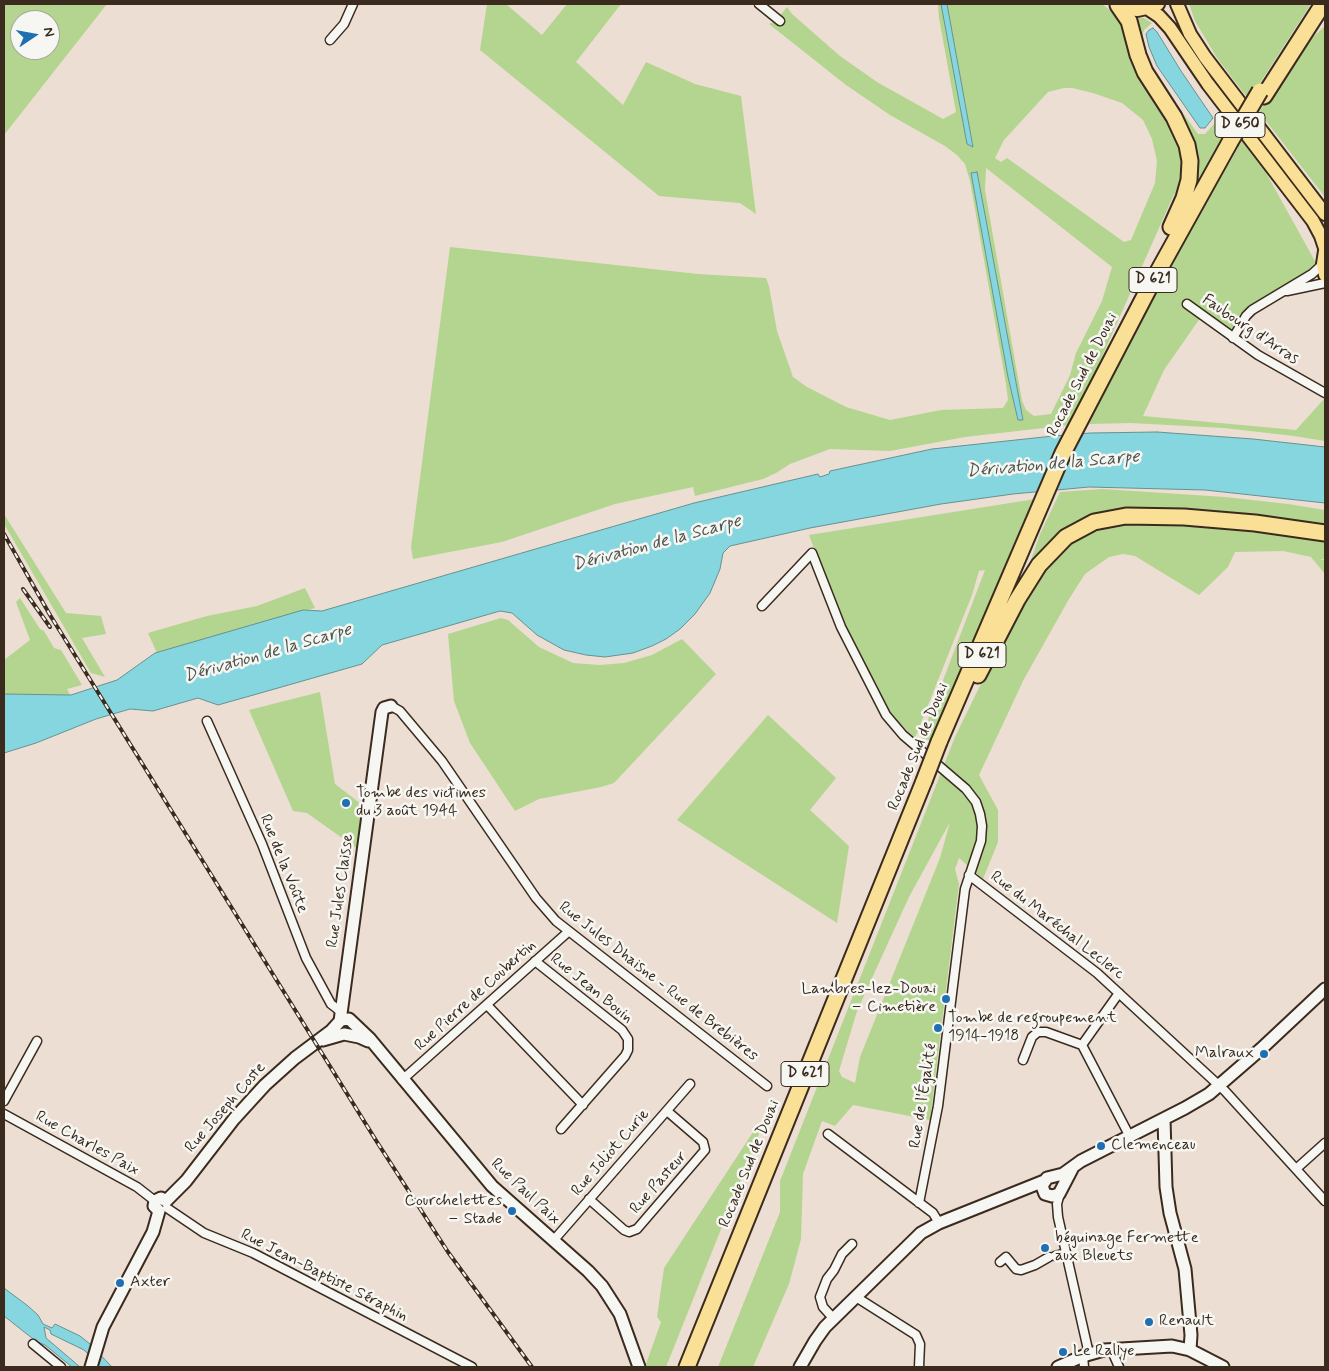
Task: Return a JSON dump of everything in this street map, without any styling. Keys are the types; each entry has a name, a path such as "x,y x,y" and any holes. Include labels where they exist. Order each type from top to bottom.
{"highway":[{"path":"1117,4 1129,21 1138,55 1145,72 1183,134 1190,168 1184,198 1128,326"},
{"name":"Rocade Sud de Douai","path":"942,743 957,714 1045,503 1128,326 1179,231 1316,4"},
{"name":"Rocade Sud de Douai","path":"1262,94 1323,4"},
{"path":"1279,71 1291,59 1313,29 1325,19"},
{"name":"Rocade Sud de Douai","path":"1083,420 1231,144"},
{"name":"Rocade Sud de Douai","path":"686,1367 1028,536 1045,503"},
{"path":"957,714 1017,600 1035,571 1061,542 1083,527 1110,518 1155,516 1255,523 1325,533"},
{"name":"Rocade Sud de Douai","path":"694,1367 926,782"}],"main road":[{"path":"1117,4 1132,9 1153,6"},
{"name":"D 650","path":"1177,4 1187,28 1205,57 1325,214"},
{"name":"D 650","path":"1153,6 1212,89 1313,221 1321,236 1325,260"}],"street":[{"path":"330,40 344,24 353,4"},
{"path":"759,4 780,21"},
{"path":"1233,338 1249,312 1315,272 1325,260"},
{"path":"1283,292 1325,284"},
{"name":"Faubourg d'Arras","path":"1187,304 1266,360 1325,393"},
{"name":"Rue de l'Égalité","path":"762,606 812,553 841,627 886,715 903,735 966,789 978,808 982,826 981,841 965,888 938,1106 919,1203"},
{"name":"Rue Jules Dhaisne - Rue de Brebières","path":"391,706 400,711 442,761 541,905 568,932 767,1086"},
{"name":"Rue Jules Claisse","path":"345,1019 343,999 382,712 384,708 391,706"},
{"name":"Rue de la Voûte","path":"207,721 262,844 306,958 331,1004 345,1019"},
{"name":"Rue du Maréchal Leclerc","path":"969,875 1085,963 1119,993 1219,1086 1325,1200"},
{"name":"Rue Pierre de Coubertin","path":"402,1080 568,932"},
{"name":"Rue Jean Bouin","path":"535,961 622,1030 628,1039 628,1050 625,1056 583,1105"},
{"path":"1190,1350 1191,1339 1186,1280 1166,1194 1164,1174 1166,1130 1190,1106 1219,1086 1325,989"},
{"path":"1082,1045 1119,993"},
{"path":"487,1005 583,1105 561,1129"},
{"path":"345,1019 354,1030 346,1034"},
{"name":"Rue Joseph Coste","path":"91,1367 103,1327 153,1232 162,1205 186,1181 255,1096 288,1063 345,1019"},
{"name":"Rue Paul Paix","path":"345,1019 370,1039 486,1180 593,1276 609,1296 623,1320 639,1367"},
{"path":"1023,1060 1032,1037 1038,1032 1046,1032 1082,1045 1130,1137"},
{"name":"Rue Joseph Coste","path":"317,1042 346,1034"},
{"name":"Rue Paul Paix","path":"346,1034 364,1038 375,1046"},
{"path":"4,1101 37,1042"},
{"name":"Rue Joliot Curie","path":"553,1241 690,1084"},
{"name":"Rue Pasteur","path":"589,1199 624,1230 629,1232 637,1229 702,1155 705,1147 703,1142 667,1111"},
{"name":"Rue Charles Paix","path":"4,1114 137,1187 162,1205"},
{"path":"800,1367 818,1337 834,1319 918,1235 939,1223 1072,1169 1081,1161 1149,1127 1166,1130"},
{"path":"1149,1127 1166,1130"},
{"path":"828,1134 933,1213 939,1223"},
{"path":"1296,1169 1325,1143"},
{"path":"1072,1169 1061,1190 1057,1204 1085,1359"},
{"path":"1049,1179 1060,1181 1061,1190"},
{"path":"1049,1179 1042,1187 1058,1217"},
{"path":"1015,1193 1031,1190 1054,1196 1061,1190"},
{"name":"Rue Jean-Baptiste Séraphin","path":"162,1205 204,1233 253,1253 472,1367"},
{"path":"834,1319 823,1307 820,1297 827,1278 833,1272 842,1254 852,1244"},
{"path":"1000,1262 1006,1257 1016,1269 1021,1270 1066,1253"},
{"path":"856,1297 916,1335 920,1344 919,1367"},
{"path":"33,1344 61,1367"},
{"path":"1058,1367 1111,1349 1172,1346 1190,1350 1223,1367"},
{"path":"1111,1349 1119,1367"}],"green space":[{"path":"4,4 107,4 4,135"},
{"path":"487,4 506,4 542,35 567,4 621,4 576,62 623,105 646,62 695,84 741,96 756,214 740,203 659,196 480,50"},
{"path":"938,4 941,4 967,144 973,146 947,4 1102,4 1122,22 1156,101 1180,145 1184,162 1179,197 1174,194 1070,425 965,437 890,451 830,449 790,464 763,479 695,496 693,487 615,504 502,542 413,559 411,547 450,247 698,274 766,278 777,331 793,377 807,387 846,407 890,420 941,410 1003,408 1008,400 1006,384 970,181 965,164 945,146 890,115 846,85 769,24 776,21 787,7 792,14 840,56 877,82 943,119 956,112","holes":["1064,88 1093,93 1122,103 1143,120 1152,139 1157,161 1155,183 1131,240 1124,242 1007,158 1001,162 995,158 1004,140 1048,92","986,168 1112,267 1102,301 1076,353 1070,375 1051,414 1034,416 1026,410 1022,401 985,190","977,172 1023,419 1018,420 1008,377 971,174"]},
{"path":"1189,4 1311,4 1249,100 1217,58 1195,21"},
{"path":"1131,16 1144,18 1152,23 1144,30 1141,40 1153,72 1198,134 1205,134 1223,114 1233,126 1181,221 1194,170 1159,89"},
{"path":"1325,26 1325,197 1259,112 1314,36"},
{"path":"1243,139 1265,171 1316,263 1309,270 1250,307 1230,332 1203,314 1164,370 1143,416 1296,430 1325,398 1325,441 1224,428 1131,423 1089,424 1162,280"},
{"path":"1102,489 1225,497 1325,510 1325,559 1319,559 1325,560 1325,574 1311,557 1283,551 1235,552 1228,567 1199,595 1135,556 1123,554 1109,557 1085,574 1024,679 979,775 998,810 998,842 983,879 959,858 955,869 959,884 930,1120 853,1105 835,1126 822,1121 803,1174 801,1239 789,1284 753,1367 718,1367 780,1212 780,1181 955,737 1010,624 1043,573 1031,560 1040,534 1060,492","holes":["950,822 940,858 860,1057 855,1083 842,1077 839,1071 857,1011 909,897"]},
{"path":"1035,499 934,741 921,738 985,570 979,571 972,595 915,738 894,718 852,645 809,535"},
{"path":"4,514 66,613 101,616 106,634 82,638 105,677 91,673 4,524"},
{"path":"305,588 315,608 157,653 148,633 207,616 257,606"},
{"path":"20,598 54,648 61,650 82,685 67,689 70,695 4,694 4,660 30,640 16,602"},
{"path":"501,618 508,620 539,647 573,663 600,665 624,663 652,655 682,639 716,674 614,783 539,799 515,811 470,743 454,701 448,634"},
{"path":"320,692 335,784 365,807 359,850 307,813 293,811 249,710"},
{"path":"768,715 836,778 810,810 849,846 837,923 677,820"},
{"path":"759,1123 763,1124 666,1367 648,1367 646,1364 661,1322 657,1317 664,1268"}],"water":[{"path":"941,4 947,4 973,147 967,144"},
{"path":"1153,28 1213,118 1205,128 1200,128 1157,66 1146,34"},
{"path":"977,172 1023,420 1018,420 1008,377 971,173"},
{"name":"Dérivation de la Scarpe","path":"1157,432 1253,439 1325,447 1325,503 1205,490 1089,487 1013,494 941,504 810,528 730,546 723,553 720,569 710,593 695,614 680,629 666,639 633,653 605,657 564,650 537,635 512,613 500,611 382,645 362,664 218,705 198,698 153,711 130,709 96,719 36,743 4,753 4,694 71,695 117,680 155,653 303,610 322,611 694,503 818,474 820,477 829,474 830,471 932,449 1090,433"},
{"path":"4,1288 38,1315 43,1324 52,1328 55,1324 80,1336 112,1367 99,1367 84,1350 51,1334 50,1330 44,1327 46,1338 80,1367 72,1367 45,1345 37,1342 4,1316"}],"railway":[{"path":"4,534 50,615 377,1142 448,1252 532,1367"},
{"path":"23,589 50,627"}],"place":[{"name":"Tombe des victimes du 3 août 1944","path":"346,803"},
{"name":"Lambres-lez-Douai – Cimetière","path":"946,999"},
{"name":"Tombe de regroupement 1914-1918","path":"938,1028"},
{"name":"Malraux","path":"1264,1054"},
{"name":"Clemenceau","path":"1101,1146"},
{"name":"Courchelettes – Stade","path":"512,1211"},
{"name":"béguinage Fermette aux Bleuets","path":"1045,1248"},
{"name":"Axter","path":"120,1283"},
{"name":"Renault","path":"1149,1322"},
{"name":"Le Rallye","path":"1063,1352"}]}
